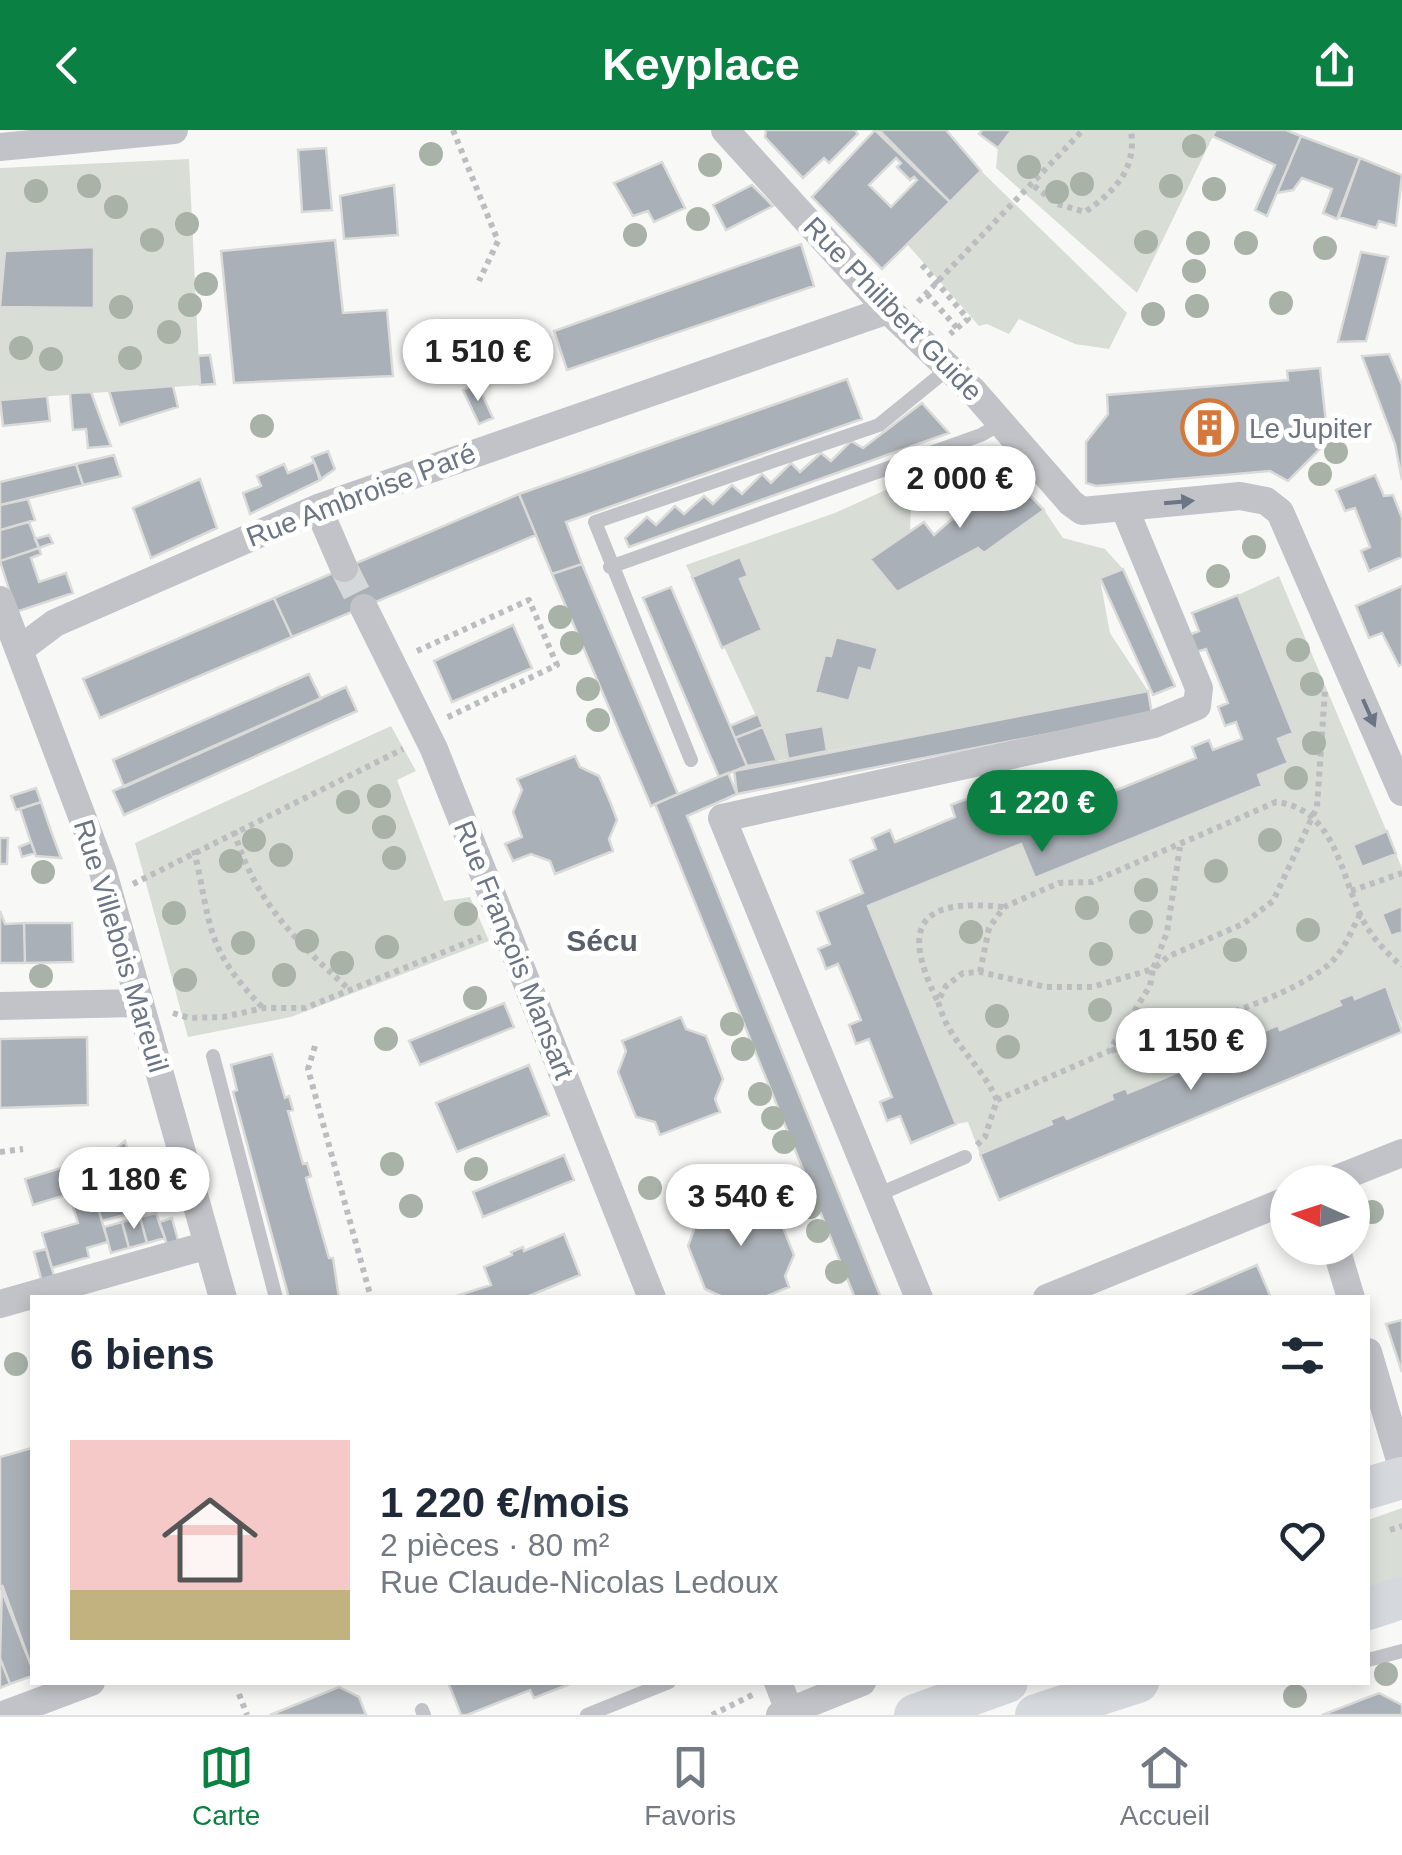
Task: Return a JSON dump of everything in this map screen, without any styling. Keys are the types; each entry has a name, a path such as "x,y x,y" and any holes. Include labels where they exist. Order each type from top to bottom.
{"main road":[{"path":"1370,1487 1402,1478"},
{"path":"1370,1608 1402,1598"},
{"path":"914,1715 999,1685"},
{"path":"1036,1715 1129,1685"}],"street":[{"path":"0,146 41,135 174,130"},
{"name":"Rue Philibert Guide","path":"725,130 888,310 949,368 1082,511 1240,496 1266,501 1280,512 1402,792"},
{"name":"Rue Ambroise Paré","path":"19,650 56,622 318,508 888,310"},
{"path":"919,1295 722,818 1154,724 1197,706 1199,688 1124,507"},
{"path":"318,508 344,568"},
{"name":"Rue Villebois Mareuil","path":"0,600 103,872 222,1295"},
{"name":"Rue François Mansart","path":"364,608 427,733 651,1295"},
{"path":"0,1006 139,1003"},
{"path":"1370,1166 1402,1153"},
{"path":"1054,1295 1270,1207"},
{"path":"31,1295 208,1244"},
{"path":"1341,1265 1350,1295"},
{"path":"0,1304 30,1295"},
{"path":"1370,1359 1402,1467"},
{"path":"3,1715 83,1685"},
{"path":"769,1685 784,1713 854,1685"}],"lane":[{"path":"690,760 610,567 596,522 879,425 949,368"},
{"path":"610,567 981,435 1002,423"},
{"path":"213,1056 275,1295"},
{"path":"878,1195 965,1156"},
{"path":"1370,1659 1402,1651"},
{"path":"586,1715 661,1685"}],"path":[{"path":"453,130 498,241 480,281"},
{"path":"934,288 1084,130"},
{"path":"1034,186 1058,204 1085,212 1116,191 1134,152 1131,130"},
{"path":"922,265 968,319 957,328 927,294"},
{"path":"142,879 396,753 455,711 557,665 530,600 391,662"},
{"path":"938,1001 946,986 963,973 980,972 1046,987 1092,988 1154,969 1169,956 1243,924 1273,901 1290,873 1303,828 1312,815 1320,777 1326,682"},
{"path":"965,1156 985,1137 997,1100 988,1079 944,1024 916,947 919,928 935,914 960,906 1004,907 1059,883 1092,882 1276,802 1291,804 1312,815 1338,852 1360,914 1374,939 1402,966"},
{"path":"234,831 246,872 274,912 312,956 350,990"},
{"path":"1110,1051 1150,986 1166,932 1180,847"},
{"path":"194,850 209,931 228,971 264,1008"},
{"path":"1352,890 1402,873"},
{"path":"980,972 990,928 1004,907"},
{"path":"997,1100 1110,1051 1275,994 1327,966 1346,944 1360,914"},
{"path":"139,1003 189,1018 264,1008 305,1008 505,927"},
{"path":"315,1046 308,1068 370,1295"},
{"path":"0,1152 23,1148"},
{"path":"1390,1530 1402,1526"},
{"path":"712,1715 752,1697 767,1685"},
{"path":"239,1694 247,1715"}],"shaded area":[{"path":"1012,130 1216,130 1137,293 996,168 998,148"},
{"path":"189,159 200,385 0,400 0,168"},
{"path":"981,171 1127,313 1109,349 1075,344 1019,319 1009,334 987,324 979,326 907,244"},
{"path":"912,478 910,531 871,559 978,548 984,553 1044,510 1063,538 1105,549 1123,569 1100,579 1110,633 1148,691 777,761 686,565 835,513"},
{"path":"1279,576 1402,868 1402,1025 1386,987 1355,999 1353,994 1339,1000 1341,1005 1280,1030 1277,1026 1263,1032 1264,1037 1203,1062 1187,1063 1188,1068 1067,1119 1064,1114 1051,1120 1052,1124 980,1154 968,1122 956,1124 868,906 1021,844 1035,878 1262,786 1258,775 1278,739 1293,733 1238,595"},
{"path":"391,726 416,771 397,780 444,901 470,897 489,941 291,1017 188,1037 135,843"},
{"path":"1402,1508 1402,1585 1370,1595 1370,1519"}],"building":[{"path":"766,130 855,130 858,134 829,163 824,158 803,178 765,137"},
{"path":"875,130 950,202 882,269 812,197","holes":["896,158 901,163 897,167 910,180 917,180 891,207 869,185"]},
{"path":"879,130 946,130 981,171 950,202"},
{"path":"982,130 1012,130 998,148 979,134"},
{"path":"1216,130 1286,130 1301,136 1267,216 1255,210 1275,165 1212,136"},
{"path":"1301,136 1360,158 1337,219 1323,213 1332,189 1302,178 1293,190 1277,193"},
{"path":"326,148 332,210 302,212 298,150"},
{"path":"1360,158 1402,175 1396,226 1379,221 1376,228 1339,217"},
{"path":"662,162 685,208 654,222 648,211 633,216 614,183"},
{"path":"394,185 398,235 344,239 340,196"},
{"path":"752,185 773,206 726,230 713,205"},
{"path":"335,240 343,313 387,310 393,376 234,383 221,251"},
{"path":"801,244 814,286 567,370 554,331"},
{"path":"94,247 94,308 0,307 5,251"},
{"path":"1361,252 1388,257 1366,341 1338,342"},
{"path":"1389,354 1402,385 1402,480 1395,444 1362,356"},
{"path":"210,355 215,384 200,385 198,356"},
{"name":"Le Jupiter","path":"1320,368 1328,441 1288,481 1270,471 1096,486 1086,483 1086,442 1108,414 1107,395 1288,380 1287,371"},
{"path":"847,379 862,419 566,522 582,564 552,574 519,494"},
{"path":"477,383 493,418 479,424 463,390"},
{"path":"173,386 178,407 120,425 109,391"},
{"path":"91,392 111,446 88,448 86,429 73,430 70,393"},
{"path":"47,396 50,421 3,426 0,400"},
{"path":"922,403 949,433 629,547 625,538 647,517 656,525 675,506 684,514 704,496 713,504 732,485 742,494 762,474 771,483 791,463 800,472 821,453 831,461 851,441 863,448"},
{"path":"328,451 335,469 321,479 312,457"},
{"path":"114,455 121,476 83,485 76,464"},
{"path":"314,462 320,480 250,514 243,493 261,486 257,476 284,464 288,473"},
{"path":"76,464 83,485 0,505 0,482"},
{"path":"1002,466 1044,510 984,553 978,548 897,592 870,559 924,522 934,535 952,519 959,520 966,514 957,499"},
{"path":"1375,475 1384,496 1393,495 1402,518 1402,557 1369,571 1361,551 1370,547 1355,508 1345,511 1336,490"},
{"path":"200,479 217,528 151,558 133,508"},
{"path":"519,494 536,535 292,637 274,598"},
{"path":"28,499 35,520 0,530 0,505"},
{"path":"29,522 39,548 0,561 0,530"},
{"path":"49,535 53,543 39,548 35,539"},
{"path":"39,548 41,554 31,558 39,582 66,573 73,593 16,612 0,561"},
{"path":"740,557 748,576 740,579 762,630 722,648 692,577"},
{"path":"582,564 678,794 651,806 552,574"},
{"path":"1123,569 1175,686 1153,695 1100,578"},
{"path":"1402,586 1399,666 1382,633 1369,638 1356,606"},
{"path":"671,587 747,766 719,777 643,598"},
{"path":"1238,595 1293,733 1278,739 1288,763 1258,775 1262,786 1035,878 1021,844 868,906 956,1124 911,1143 900,1116 887,1121 880,1102 892,1097 869,1039 856,1044 849,1025 861,1020 838,964 826,969 818,949 830,944 817,912 863,893 850,860 876,849 872,838 890,830 895,842 955,817 951,805 958,802 970,798 974,810 1003,798 1016,831 1044,819 1040,809 1058,802 1062,812 1196,758 1192,747 1199,744 1209,740 1213,750 1242,739 1236,722 1225,726 1218,707 1228,703 1206,649 1196,652 1189,635 1199,631 1192,613"},
{"path":"274,598 292,637 100,718 83,679"},
{"path":"513,625 532,668 452,702 434,661"},
{"path":"836,637 878,648 871,671 859,668 849,701 815,692 825,655 831,656"},
{"path":"309,674 321,699 124,787 113,760"},
{"path":"346,687 357,711 124,815 113,791"},
{"path":"1148,691 1152,714 737,794 734,771"},
{"path":"758,714 763,727 735,738 730,726"},
{"path":"823,726 827,751 788,759 784,733"},
{"path":"763,727 777,761 747,766 735,738"},
{"path":"575,756 580,767 599,776 611,804 617,820 609,839 613,851 555,874 550,861 531,854 513,861 505,844 522,837 513,812 522,790 517,779"},
{"path":"728,773 737,794 687,816 880,1295 854,1295 655,804"},
{"path":"36,788 41,802 16,810 11,796"},
{"path":"41,802 61,858 36,856 31,842 20,809"},
{"path":"1387,831 1396,854 1362,867 1353,845"},
{"path":"0,838 8,838 7,864 0,864"},
{"path":"31,842 35,853 22,857 19,847"},
{"path":"1402,906 1402,932 1391,936 1382,914"},
{"path":"0,911 5,924 24,923 25,963 0,963"},
{"path":"24,923 72,923 73,962 25,963"},
{"path":"1386,986 1402,1032 999,1200 980,1154 1052,1124 1050,1120 1064,1114 1067,1119 1113,1099 1111,1094 1126,1088 1128,1093 1188,1068 1186,1063 1201,1057 1203,1062 1264,1037 1262,1032 1278,1025 1280,1030 1341,1005 1338,1000 1353,994 1355,999"},
{"path":"504,1003 514,1027 420,1065 409,1041"},
{"path":"681,1017 686,1029 706,1036 723,1079 715,1099 720,1112 660,1135 655,1122 636,1117 618,1072 626,1051 622,1041"},
{"path":"87,1037 88,1105 0,1108 0,1039"},
{"path":"272,1054 285,1098 289,1096 293,1110 288,1111 303,1164 307,1163 311,1176 306,1178 329,1258 333,1258 339,1295 288,1295 233,1092 237,1090 231,1065"},
{"path":"529,1065 549,1115 457,1152 436,1103"},
{"path":"125,1141 131,1161 126,1162 139,1211 102,1221 87,1171 101,1167 100,1162"},
{"path":"564,1155 574,1180 483,1217 473,1192"},
{"path":"84,1161 108,1242 87,1248 89,1257 52,1268 42,1233 78,1223 69,1194 33,1205 25,1179"},
{"path":"751,1191 756,1203 776,1210 794,1255 785,1276 789,1287 769,1295 718,1295 705,1289 688,1246 696,1224 692,1213"},
{"path":"156,1213 165,1238 147,1243 140,1217"},
{"path":"140,1217 147,1243 129,1248 122,1222"},
{"path":"172,1218 179,1244 168,1247 159,1222"},
{"path":"122,1222 129,1248 111,1253 104,1227"},
{"path":"564,1234 580,1275 531,1295 459,1295 491,1285 484,1267 523,1247 524,1251"},
{"path":"46,1249 55,1279 42,1282 34,1252"},
{"path":"1257,1265 1270,1295 1188,1295"},
{"path":"1402,1320 1402,1372 1386,1324"},
{"path":"30,1449 30,1663 0,1586 0,1457"},
{"path":"2,1585 30,1662 30,1677 10,1684 0,1658"},
{"path":"0,1658 10,1684 0,1688"},
{"path":"449,1685 567,1685 534,1698 530,1690 461,1715"},
{"path":"339,1687 359,1697 366,1715 270,1715"},
{"path":"1379,1693 1402,1705 1402,1715 1322,1715"}],"tunnel":[{"path":"344,568 364,608"}],"place":[{"name":"Le Jupiter","path":"1210,428"}],"district":[{"name":"Sécu","path":"602,940"}]}
